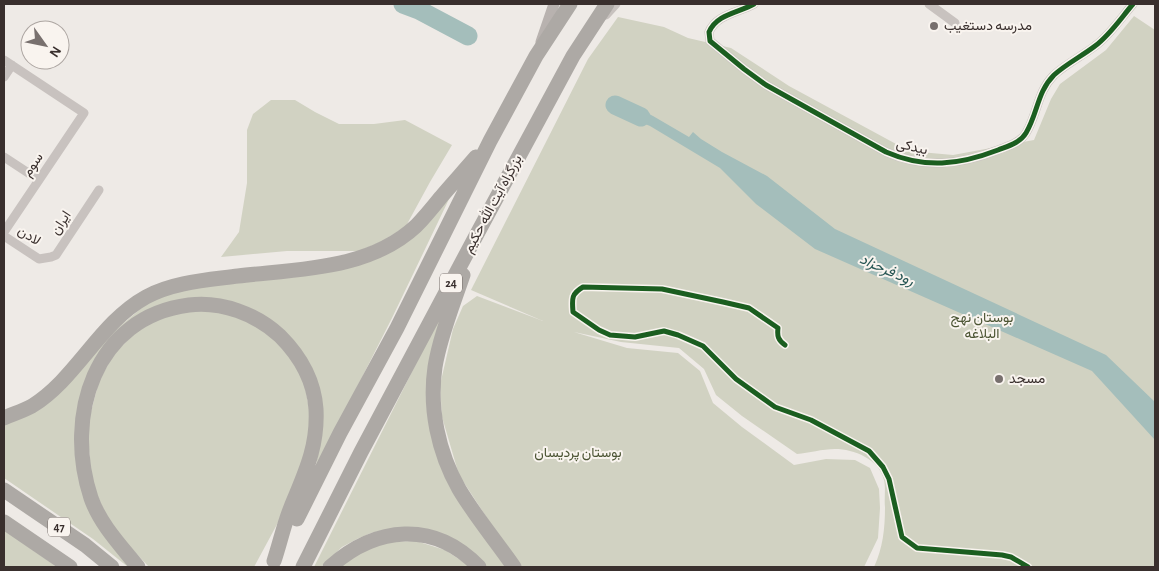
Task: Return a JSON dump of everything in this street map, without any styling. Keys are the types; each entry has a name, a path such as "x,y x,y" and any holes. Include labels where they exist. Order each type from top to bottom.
{"highway":[{"name":"24","path":"273,564 340,433 397,328 490,141 536,56 570,4"},
{"name":"بزرگراه آیت الله حکیم","path":"303,567 361,452 573,56 607,4"},
{"path":"4,418 31,407 42,399 68,373 112,323 126,310 147,296 194,282 352,261 386,246 415,226 490,141"},
{"path":"477,234 435,365 433,386 436,431 459,489 514,567"},
{"path":"138,567 110,532 90,494 83,466 81,446 85,404 96,370 120,337 136,324 155,314 176,307 199,304 228,308 262,323 276,333 294,350 306,370 311,385 316,407 314,447 308,468 291,508 273,564"},
{"name":"47","path":"4,490 85,545 112,567"},
{"name":"47","path":"4,522 70,567"},
{"path":"330,567 345,554 378,537 398,534 426,536 447,544 462,552 479,567"}],"main road":[{"path":"536,56 554,4"}],"street":[{"path":"573,56 616,4"},
{"name":"بیدکی","path":"754,4 715,21 710,29 710,41 744,70 775,90 898,157 935,164 962,162 1021,140 1032,121 1040,93 1054,75 1104,39 1134,4"},
{"path":"929,4 955,23"},
{"path":"4,77 8,62"},
{"name":"سوم","path":"4,232 84,113 8,62"},
{"path":"4,157 39,180"},
{"name":"ایران","path":"39,259 51,258 56,255 98,190"},
{"name":"لادن","path":"4,236 39,259"}],"green space":[{"name":"بوستان نهج البلاغه","path":"1134,16 1155,30 1155,567 874,567 880,553 883,538 885,486 881,473 871,461 858,453 842,449 797,454 742,416 716,395 704,369 679,348 621,342 574,332 627,348 678,353 700,371 713,403 794,465 826,459 855,460 870,468 879,489 878,538 864,567 519,567 459,475 442,417 440,385 453,329 463,306 477,296 543,321 471,290 588,59 618,17 664,27 688,38 731,48 789,86 909,151 953,155 1034,140 1051,99 1060,84 1106,50"},
{"path":"271,100 295,100 339,124 374,124 405,120 452,145 406,226 383,241 359,251 287,251 221,257 239,232 247,183 247,130 253,114"},
{"path":"450,197 392,318 315,470 320,444 294,342 199,299 175,301 153,308 112,337 75,452 132,567 128,567 93,539 4,478 4,424 151,300 185,289 343,268"},
{"path":"196,309 227,313 251,323 269,335 282,346 304,381 310,414 309,445 281,517 254,567 149,567 115,531 92,483 87,427 99,381 114,354 135,333 161,317"},
{"path":"440,316 428,419 507,567 486,567 472,554 388,529 357,539 342,547 321,567 314,567"},
{"path":"4,530 57,567 4,567"},
{"path":"416,541 445,550 471,567 337,567 364,549 389,542"}],"water":[{"path":"620,99 689,137 693,132 722,152 767,176 835,229 1106,355 1155,402 1155,440 1092,371 815,249 756,204 720,168 650,126 616,112"}],"waterway":[{"name":"رود فرحزاد","path":"403,4 419,10 468,36"},
{"name":"رود فرحزاد","path":"615,105 641,117"}],"cycle path":[{"path":"754,4 717,21 709,32 710,41 766,85 886,152 914,161 928,163 956,162 970,159 1017,142 1026,133 1048,82 1059,71 1100,42 1133,4"},
{"path":"785,345 778,338 778,328 749,308 723,302 662,289 583,287 573,297 573,312 599,330 610,335 635,337 664,331 703,346 736,379 775,407 811,420 869,451 883,467 889,479 902,537 917,548 1002,555 1011,557 1028,567"}],"place":[{"name":"مدرسه دستغیب","path":"934,26"},
{"name":"مسجد","path":"999,379"}],"park label":[{"name":"بوستان پردیسان","path":"578,453"}]}
